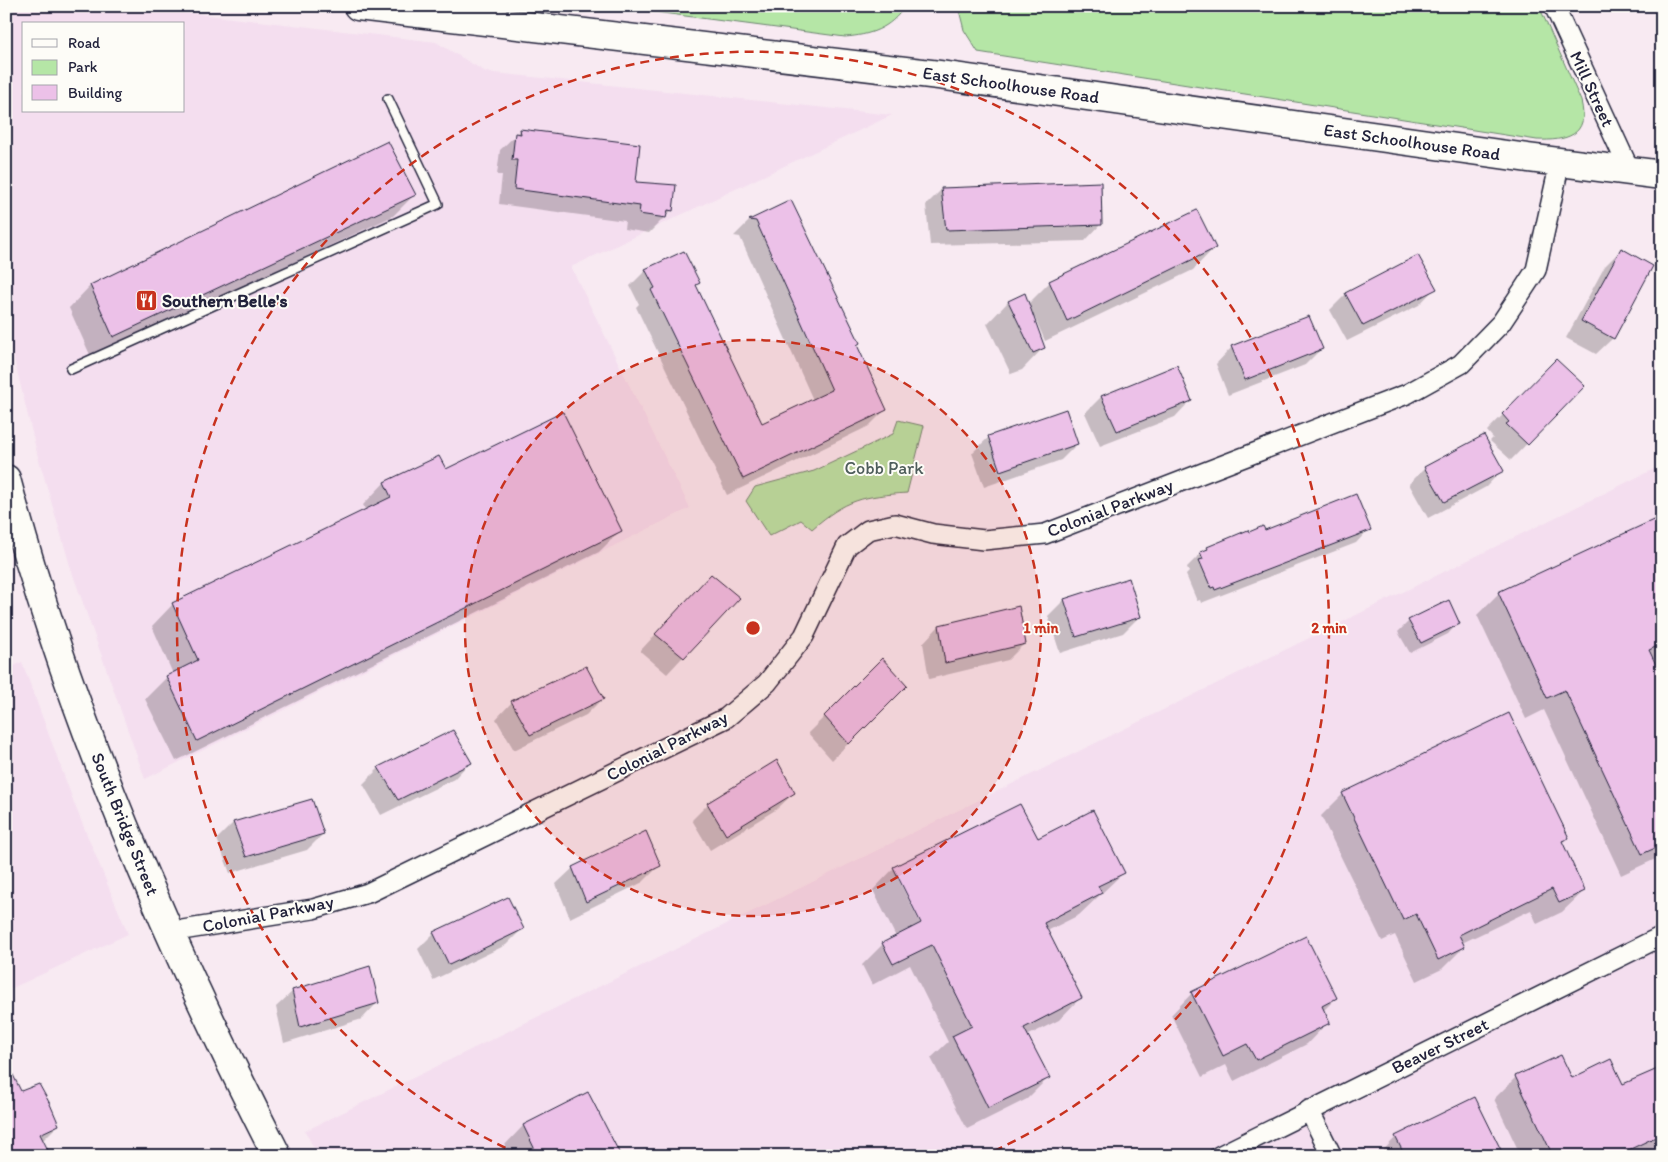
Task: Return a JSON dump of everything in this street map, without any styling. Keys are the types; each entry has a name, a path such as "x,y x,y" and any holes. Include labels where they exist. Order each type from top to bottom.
{"main road":[{"name":"East Schoolhouse Road","path":"358,6 939,75 1662,175"},
{"name":"South Bridge Street","path":"6,479 41,595 105,780 136,858 226,1055 277,1156"}],"street":[{"name":"Mill Street","path":"1554,6 1630,171"},
{"name":"Colonial Parkway","path":"170,932 313,909 368,893 726,718 767,683 804,636 833,571 847,546 868,530 895,524 933,534 984,540 1044,534 1407,394 1461,364 1501,323 1536,270 1560,162"},
{"name":"Beaver Street","path":"1219,1156 1308,1110 1662,936"},
{"path":"1308,1110 1332,1156"}],"lane":[{"path":"70,369 438,204 388,99"}],"shaded area":[{"path":"6,6 131,6 436,42 486,72 892,115 571,267 690,508 145,779 71,569 37,453 6,326"},
{"path":"1662,465 1662,1156 318,1156 305,1131"},
{"path":"22,662 76,808 128,934 6,991 6,670"}],"green space":[{"path":"609,6 905,6 893,20 879,29 863,35 845,37"},
{"path":"958,6 1539,6 1581,101 1582,122 1579,129 1566,137 1537,140 978,52 964,30"},
{"name":"Cobb Park","path":"898,420 924,426 907,493 856,501 835,511 812,529 801,520 769,536 746,501 755,487 814,471 893,434"}],"building":[{"path":"520,129 640,144 636,182 676,185 673,211 668,210 666,218 639,214 640,206 514,189 517,160 512,160 515,133 521,134"},
{"path":"388,141 416,195 113,337 90,285"},
{"path":"1101,182 1102,225 946,230 941,188"},
{"path":"791,200 860,343 857,345 887,410 743,479 651,290 655,288 645,269 684,251 700,283 696,285 762,423 832,390 756,221 749,220"},
{"path":"1197,210 1216,248 1067,321 1049,281"},
{"path":"1621,248 1653,266 1614,339 1581,321"},
{"path":"1418,255 1437,289 1363,326 1345,293"},
{"path":"1025,293 1045,348 1033,353 1008,301"},
{"path":"1309,316 1323,349 1245,380 1231,346"},
{"path":"1556,359 1585,386 1528,445 1506,424 1509,422 1502,414"},
{"path":"1177,365 1192,401 1117,431 1101,396"},
{"path":"1066,409 1078,444 1000,471 988,436"},
{"path":"563,412 622,531 197,741 166,676 198,660 172,603 391,497 384,482 439,456 446,469"},
{"path":"1484,435 1504,471 1444,502 1424,467"},
{"path":"1356,494 1371,530 1215,590 1214,587 1211,588 1199,560 1203,559 1200,552 1208,549 1207,547 1248,530 1249,532 1263,526 1265,530"},
{"path":"1662,516 1662,644 1649,650 1662,677 1662,845 1642,854 1565,690 1547,698 1498,592"},
{"path":"711,574 740,598 684,658 655,634"},
{"path":"1129,578 1141,617 1076,637 1064,599"},
{"path":"1449,600 1460,624 1421,643 1408,620"},
{"path":"1019,606 1026,644 945,663 939,625"},
{"path":"882,658 907,686 849,744 824,716"},
{"path":"586,666 604,699 530,735 511,701"},
{"path":"1509,713 1569,838 1562,841 1585,891 1559,903 1552,889 1459,935 1465,947 1438,960 1416,914 1403,920 1342,793"},
{"path":"453,730 472,763 398,800 378,767"},
{"path":"777,760 795,793 726,835 707,803"},
{"path":"312,799 324,834 246,857 233,822"},
{"path":"1020,804 1038,838 1093,810 1125,873 1098,886 1102,893 1044,923 1082,998 1024,1028 1050,1078 988,1108 952,1036 972,1026 932,945 893,964 882,943 921,923 893,867"},
{"path":"646,831 661,866 586,902 572,867"},
{"path":"508,897 524,929 449,965 433,932"},
{"path":"1306,936 1337,998 1322,1006 1330,1023 1256,1060 1247,1044 1223,1056 1191,992"},
{"path":"370,966 379,1003 300,1027 292,990"},
{"path":"1561,1055 1572,1078 1611,1059 1623,1084 1662,1067 1662,1134 1616,1156 1553,1156 1515,1076"},
{"path":"6,1061 21,1091 39,1084 50,1104 59,1125 40,1134 51,1156 6,1156"},
{"path":"588,1092 621,1156 538,1156 523,1125"},
{"path":"1475,1097 1504,1156 1405,1156 1395,1136"}],"place":[{"name":"Southern Belle's","path":"146,301"}]}
